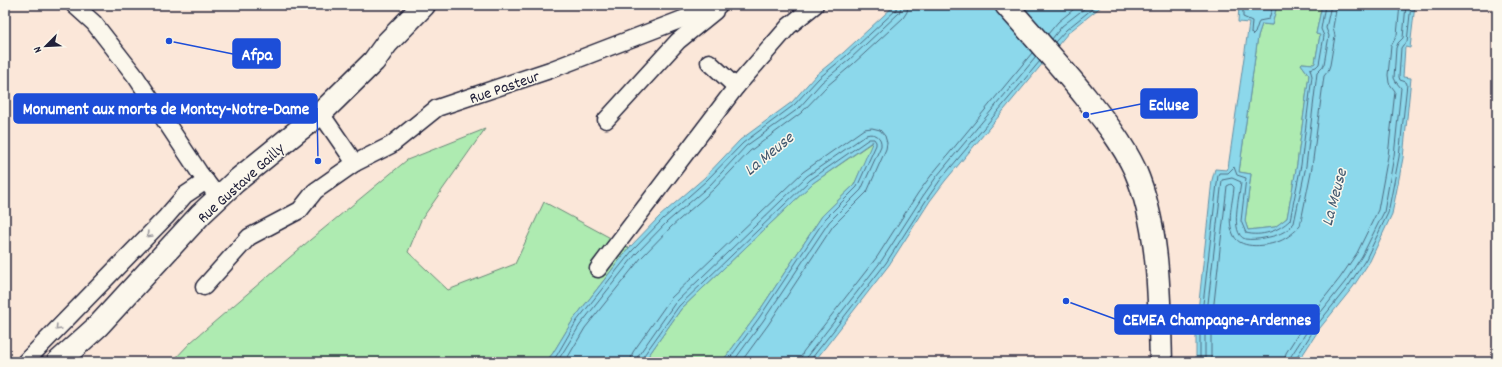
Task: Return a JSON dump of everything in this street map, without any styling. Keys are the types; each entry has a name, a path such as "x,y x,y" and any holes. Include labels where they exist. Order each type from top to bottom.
{"street":[{"path":"74,5 94,24 136,77 199,172 219,198"},
{"name":"Rue Gustave Gailly","path":"58,362 98,326 201,214 247,173 320,114 374,61 387,44 424,5"},
{"name":"Rue Pasteur","path":"204,287 249,238 300,210 315,191 355,163 391,145 437,108 550,70 719,5"},
{"path":"606,120 648,76 678,41 722,5"},
{"path":"598,269 736,87 789,26 815,5"},
{"path":"1006,5 1064,71 1119,140 1135,170 1153,235 1158,278 1160,362"},
{"path":"709,62 736,87"},
{"path":"320,114 355,163"},
{"name":"Rue Gustave Gailly","path":"25,362 185,195 206,181"}],"green space":[{"path":"1277,5 1322,5 1316,34 1320,35 1315,63 1301,64 1309,75 1297,164 1287,218 1275,227 1248,230 1245,221 1251,174 1239,172 1258,36 1262,24 1272,25"},
{"path":"485,129 421,220 408,252 448,290 515,264 544,202 629,248 573,320 546,362 172,362 191,342 310,240 407,160"},
{"path":"874,141 854,185 822,216 756,316 722,362 644,362 681,309 813,183"}],"water":[{"name":"La Meuse","path":"895,5 1103,5 1068,33 945,181 930,201 889,265 814,362 722,362 756,316 822,216 854,185 873,141 813,183 681,309 644,362 546,362 573,320 629,248 660,216 704,178 740,140 792,102 816,75 843,53"},
{"name":"La Meuse","path":"1239,5 1277,5 1272,25 1262,24 1258,36 1239,172 1251,174 1245,221 1248,230 1275,227 1287,218 1297,164 1309,75 1301,64 1315,63 1320,35 1316,34 1322,5 1415,5 1410,48 1405,47 1403,77 1411,78 1403,158 1392,214 1370,261 1353,287 1320,328 1298,362 1196,362 1196,330 1212,180 1215,169 1227,170 1228,168 1249,23 1238,22"}],"place":[{"name":"Afpa","path":"169,41"},
{"name":"Ecluse","path":"1086,115"},
{"name":"Monument aux morts de Montcy-Notre-Dame","path":"318,161"},
{"name":"CEMEA Champagne-Ardennes","path":"1066,301"}]}
